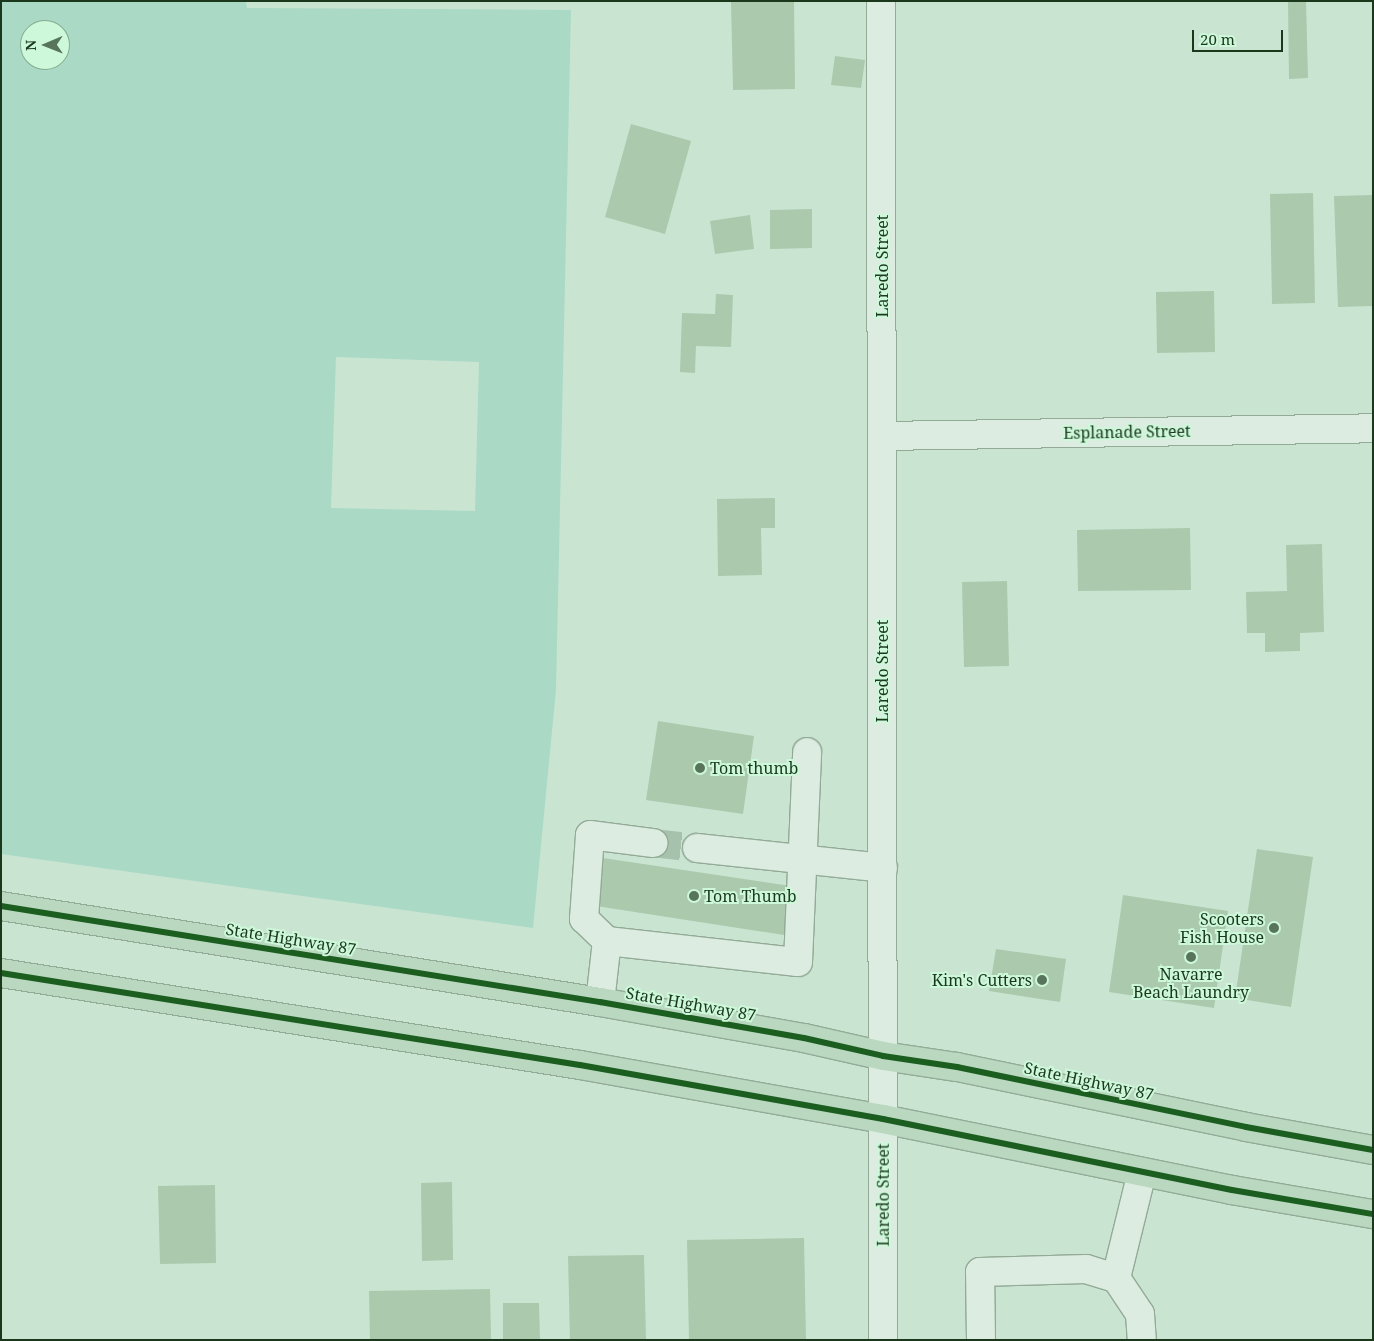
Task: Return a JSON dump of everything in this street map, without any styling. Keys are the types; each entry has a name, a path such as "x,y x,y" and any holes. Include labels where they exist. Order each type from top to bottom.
{"highway":[{"name":"State Highway 87","path":"1,906 600,1002 804,1038 883,1056 957,1067 1246,1128 1373,1150"},
{"path":"1,973 580,1065 883,1119 1142,1172 1373,1214"}],"street":[{"name":"Laredo Street","path":"881,1 883,1340"},
{"name":"Esplanade Street","path":"882,436 1373,428"},
{"path":"653,843 590,835 584,919 607,941 798,962 804,861 807,752"},
{"path":"697,848 883,868"},
{"path":"600,1002 607,941"},
{"path":"1141,1327 1116,1278 1142,1172"},
{"path":"981,1340 980,1272 1086,1268 1116,1278"}],"green space":[{"path":"1,1 246,1 247,8 571,10 556,690 533,928 1,854","holes":["336,357 479,362 475,511 331,508"]}],"building":[{"path":"731,1 794,1 795,89 733,90"},
{"path":"1288,1 1306,1 1308,78 1289,79"},
{"path":"835,56 865,60 861,88 831,85"},
{"path":"631,124 691,141 665,234 605,217"},
{"path":"1313,193 1315,303 1272,304 1270,194"},
{"path":"1373,195 1373,306 1338,307 1334,196"},
{"path":"812,209 812,248 770,249 770,210"},
{"path":"750,215 754,249 715,254 710,221"},
{"path":"1214,291 1215,352 1157,353 1156,292"},
{"path":"716,294 733,295 731,347 696,346 695,373 680,372 682,313 715,314"},
{"path":"775,498 775,528 761,528 762,575 718,576 717,499"},
{"path":"1190,528 1191,590 1078,591 1077,530"},
{"path":"1322,544 1324,632 1300,633 1300,651 1265,652 1265,633 1247,633 1246,592 1287,591 1286,545"},
{"path":"1007,581 1009,666 964,667 962,582"},
{"name":"Tom thumb","path":"658,721 754,736 743,814 646,800"},
{"name":"Scooters Fish House","path":"1257,849 1313,857 1291,1007 1235,998"},
{"name":"Tom Thumb","path":"603,858 791,886 784,935 596,906"},
{"path":"1123,895 1228,911 1214,1008 1109,992"},
{"path":"996,949 1066,959 1060,1002 989,991"},
{"path":"452,1182 453,1260 422,1261 421,1183"},
{"path":"215,1185 216,1263 160,1264 158,1186"},
{"path":"804,1238 806,1340 689,1340 687,1240"},
{"path":"644,1255 646,1340 570,1340 568,1256"},
{"path":"490,1289 491,1340 370,1340 369,1291"},
{"path":"503,1303 539,1303 540,1340 503,1340"}],"tunnel":[{"path":"653,843 697,848"}],"cycle path":[{"path":"1,906 600,1002 804,1038 883,1056 957,1067 1246,1127 1373,1150"},
{"path":"1,973 580,1065 883,1119 1232,1190 1373,1214"}],"place":[{"name":"Tom thumb","path":"700,768"},
{"name":"Tom Thumb","path":"694,896"},
{"name":"Scooters Fish House","path":"1274,928"},
{"name":"Navarre Beach Laundry","path":"1191,957"},
{"name":"Kim's Cutters","path":"1042,980"}]}
